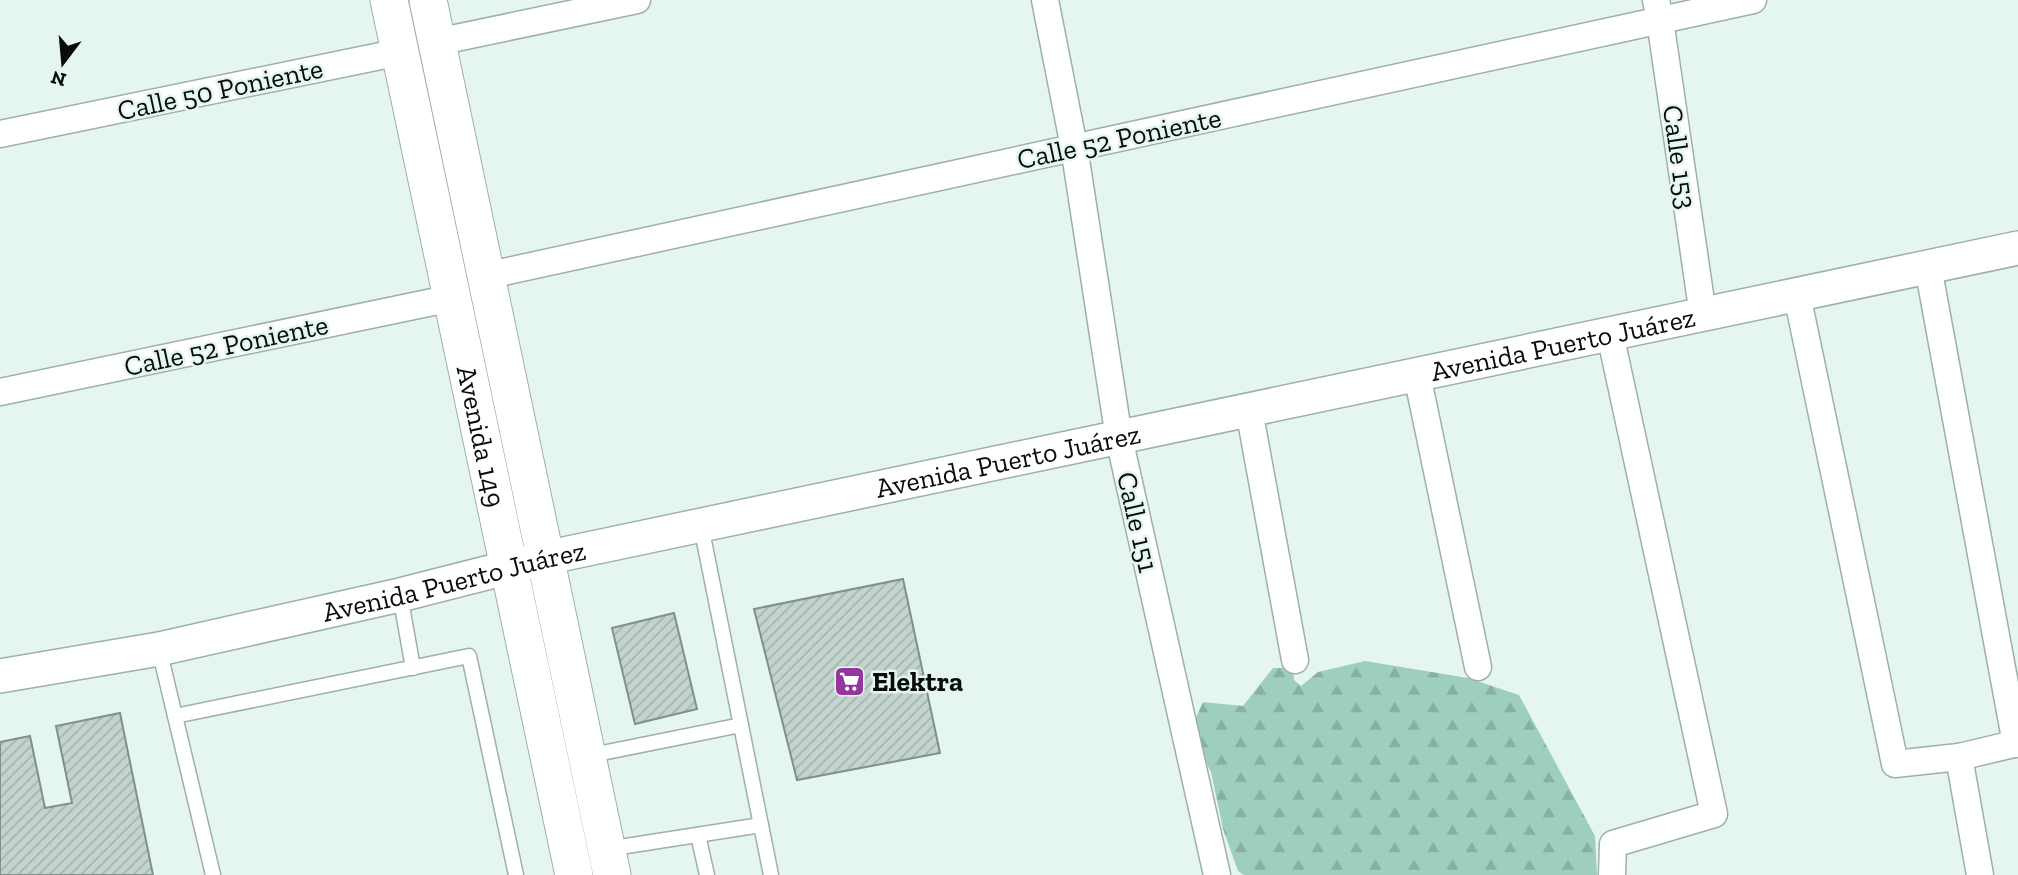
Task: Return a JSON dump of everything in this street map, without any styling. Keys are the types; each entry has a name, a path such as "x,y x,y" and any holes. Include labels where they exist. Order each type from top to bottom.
{"main road":[{"name":"Avenida 149","path":"389,0 573,875"},
{"name":"Avenida 149","path":"428,0 610,862"}],"street":[{"path":"437,41 637,0"},
{"name":"Calle 151","path":"1045,0 1074,147 1119,438 1217,875"},
{"name":"Calle 52 Poniente","path":"485,276 1074,147 1658,10 1753,0"},
{"name":"Calle 153","path":"1658,10 1703,315"},
{"name":"Calle 50 Poniente","path":"0,134 400,52"},
{"name":"Avenida Puerto Juárez","path":"0,676 159,649 545,558 2018,248"},
{"path":"1797,295 1895,764 1959,757 2017,743 1928,267"},
{"name":"Calle 52 Poniente","path":"0,392 452,298"},
{"path":"1610,334 1714,814 1613,844 1612,875"},
{"path":"1417,375 1478,667"},
{"path":"1249,410 1295,660"},
{"path":"1959,757 1980,875"}],"lane":[{"path":"701,526 771,875"},
{"path":"400,594 413,668"},
{"path":"159,649 213,875"},
{"path":"175,716 468,656 516,875"},
{"path":"587,756 741,725"},
{"path":"610,862 698,835 761,825"},
{"path":"698,835 706,875"}],"green space":[{"path":"1365,661 1468,678 1519,695 1595,836 1597,875 1244,875 1238,871 1223,829 1211,772 1199,749 1195,720 1203,702 1243,706 1273,668 1293,671 1294,680 1301,686 1318,672"}],"building":[{"name":"Elektra","path":"903,579 940,753 797,780 754,609"},
{"path":"674,613 697,709 635,724 612,628"},
{"path":"120,713 153,875 0,875 0,742 30,736 45,808 72,803 56,726"}],"place":[{"name":"Elektra","path":"849,681"}]}
